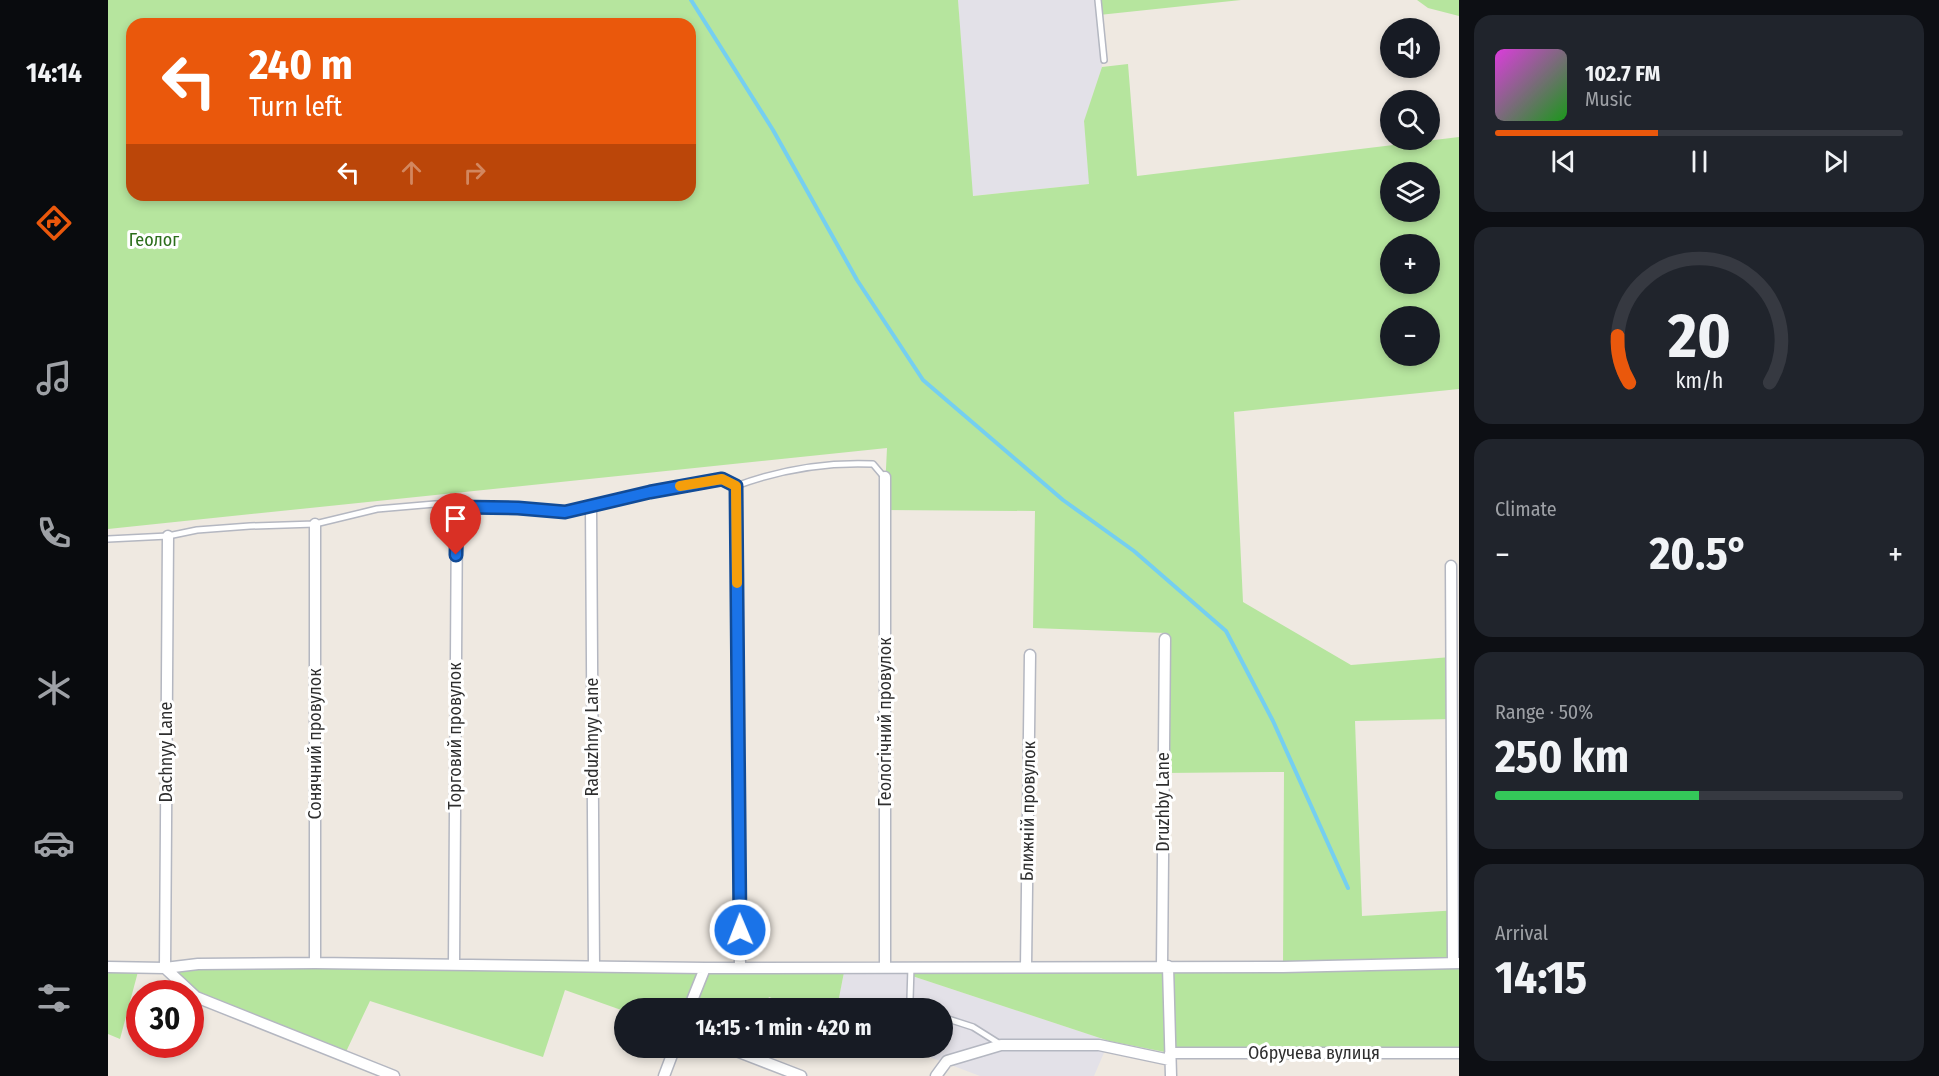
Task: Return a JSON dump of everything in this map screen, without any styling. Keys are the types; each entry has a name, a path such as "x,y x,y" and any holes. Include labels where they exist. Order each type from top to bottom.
{"street":[{"name":"Геологічний провулок","path":"885,477 885,967"},
{"path":"736,486 740,968"},
{"name":"Торговий провулок","path":"454,964 457,507"},
{"name":"Raduzhnyy Lane","path":"591,507 594,966"},
{"name":"Сонячний провулок","path":"315,524 315,963"},
{"name":"Dachnyy Lane","path":"165,968 168,536"},
{"path":"108,967 165,968 198,964 315,963 705,968 1165,966 1283,968 1456,963 1451,566"},
{"name":"Druzhby Lane","path":"1165,639 1165,966 1171,1076"},
{"name":"Ближній провулок","path":"1026,967 1030,655"},
{"path":"165,968 196,997 394,1076"},
{"path":"693,998 705,968"},
{"name":"Обручева вулиця","path":"936,1076 947,1061 1001,1045 1099,1045 1170,1056 1459,1053"},
{"path":"664,1076 671,1058"},
{"path":"754,1058 801,1076"}],"lane":[{"path":"1098,0 1104,60"},
{"path":"108,539 168,536 197,530 250,525 315,524 377,509 435,504 565,512 650,492 722,479 736,486 770,474 848,463 873,464 885,477"},
{"path":"910,998 911,967"},
{"path":"953,1021 973,1027 1001,1045"}],"shaded area":[{"path":"958,0 1098,0 1102,67 1084,122 1090,184 972,196"},
{"path":"845,967 885,967 1109,1041 1094,1076 980,1076 932,1058 953,1058 953,998 839,998"}],"green space":[{"name":"Геолог","path":"108,0 958,0 973,196 1089,184 1084,121 1102,67 1128,64 1137,176 1380,147 1380,150 1440,150 1440,139 1459,137 1459,389 1234,412 1243,602 1351,665 1451,657 1452,719 1355,721 1362,916 1459,910 1459,1053 1170,1053 1109,1041 885,967 1283,967 1284,772 1164,773 1166,633 1033,628 1035,511 884,510 887,448 108,529"},
{"path":"1098,0 1241,0 1099,15"},
{"path":"1417,0 1459,0 1459,16 1428,8"},
{"path":"108,967 139,968 136,980 126,980 126,1017 120,1039 108,1034"},
{"path":"845,967 839,998 614,998 614,1007 565,990 543,1057 370,1001 344,1056 204,1000 204,980 178,980 165,968"}],"waterway":[{"path":"691,0 773,130 857,280 923,380 1063,500 1134,551 1226,631 1273,721 1348,888"}],"slow traffic":[{"path":"680,486 722,479 736,486 737,583"}],"route":[{"path":"456,555 457,507 518,508 565,512 650,492 722,479 736,486 740,930"}]}
